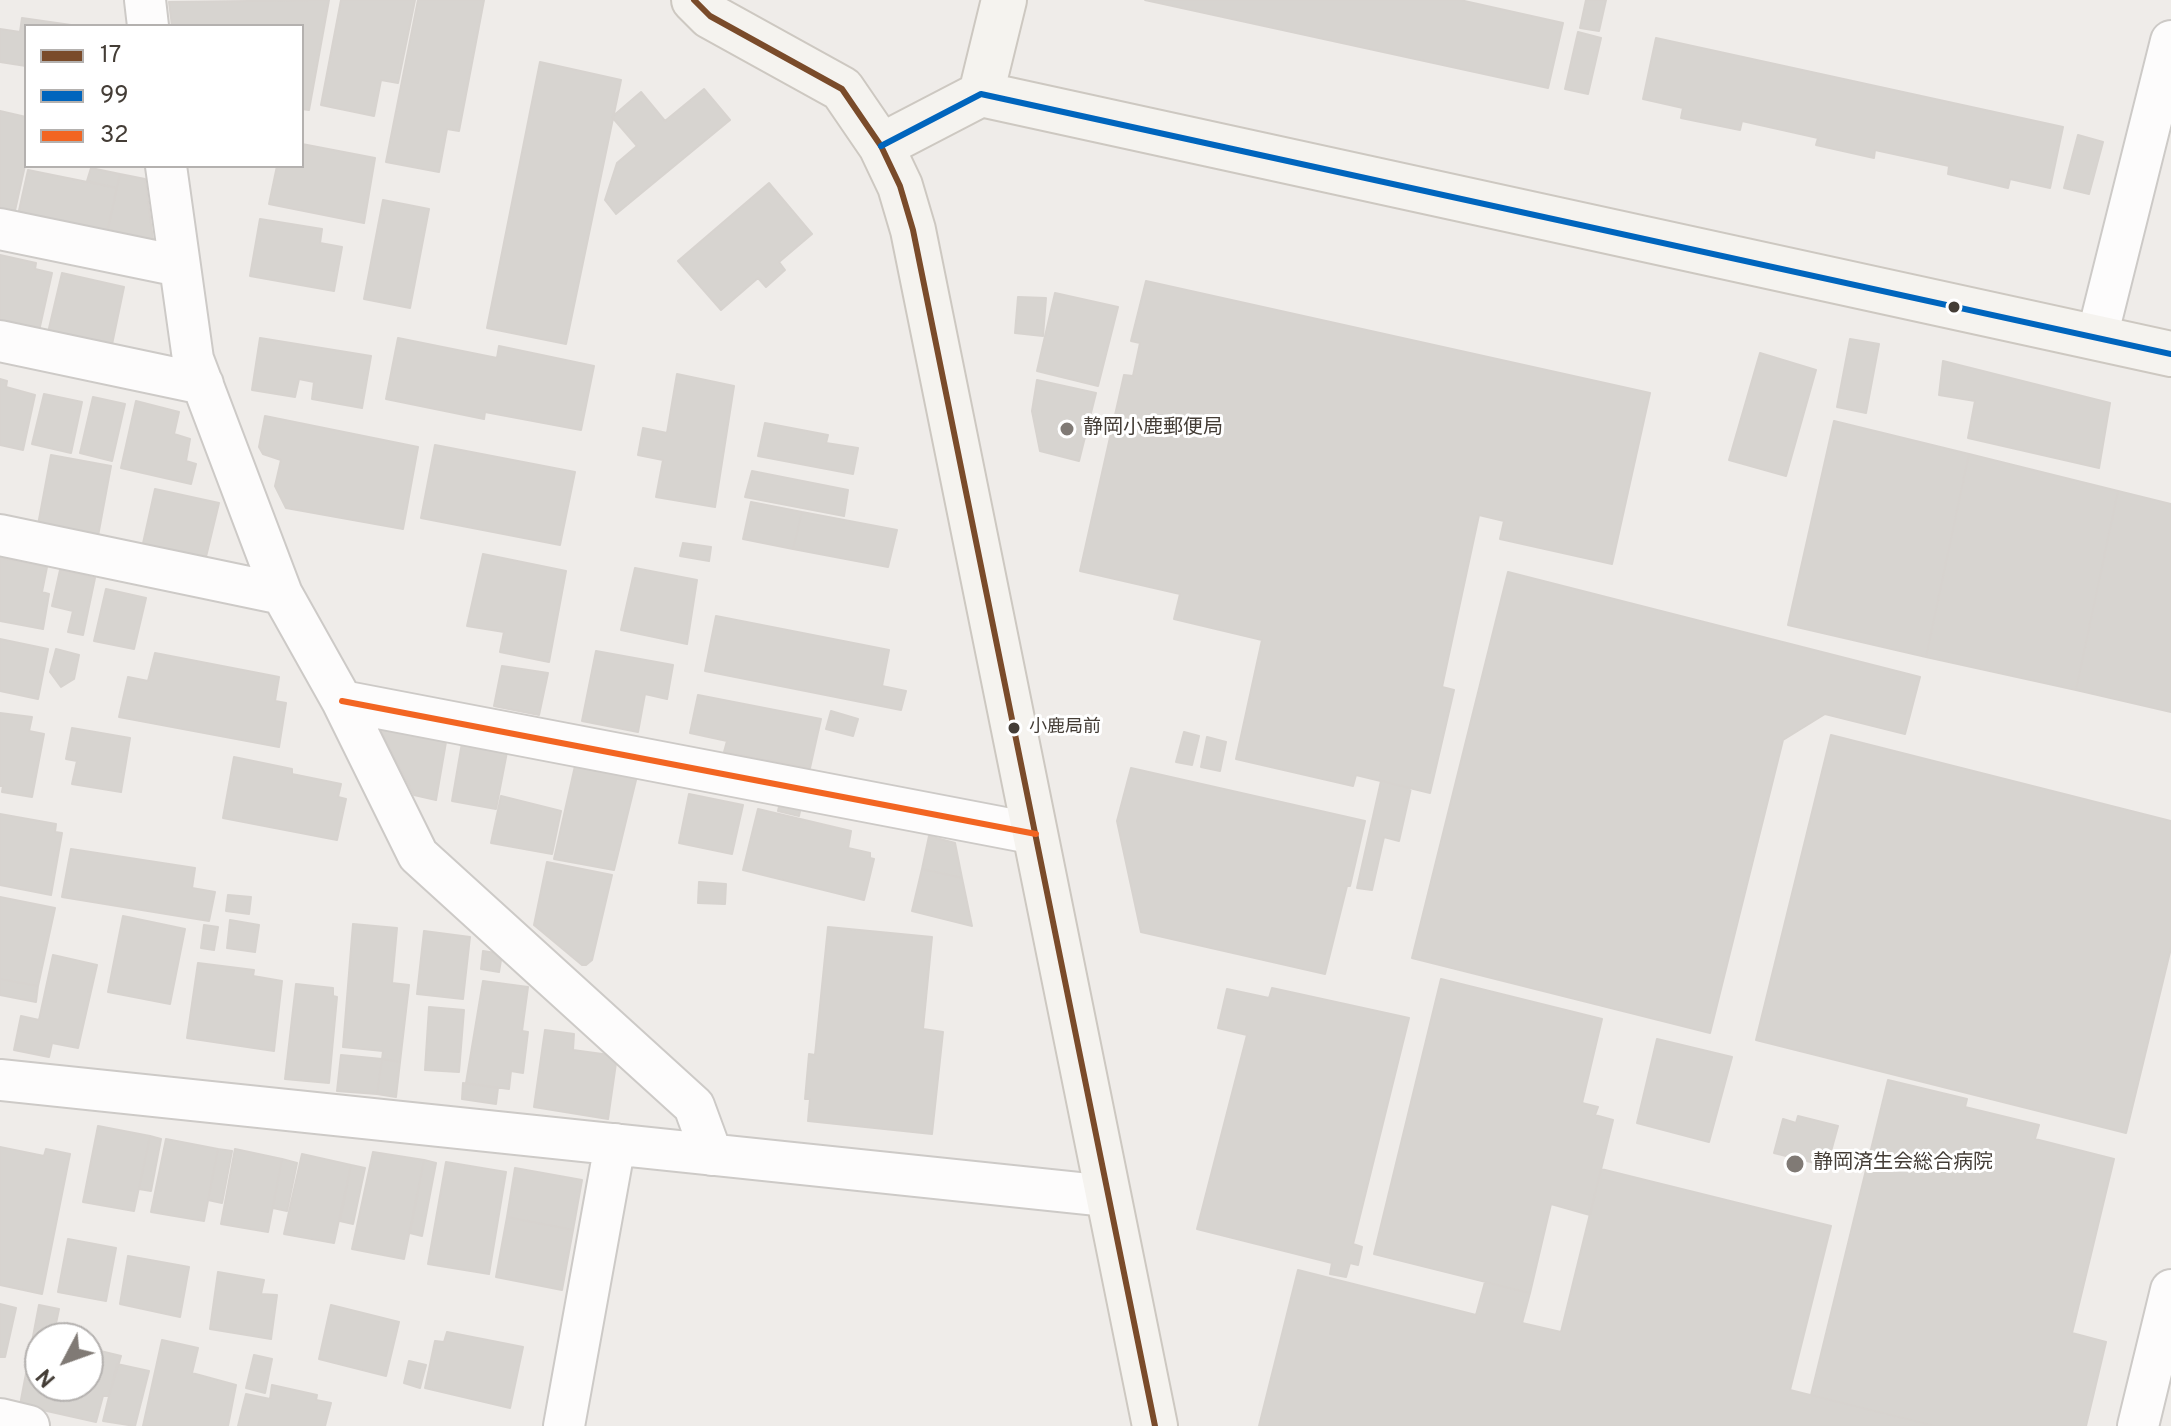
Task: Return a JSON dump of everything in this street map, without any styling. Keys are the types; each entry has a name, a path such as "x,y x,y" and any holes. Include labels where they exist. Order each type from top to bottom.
{"street":[{"path":"145,0 148,24"},
{"path":"694,0 710,16 842,89 881,146 900,186 913,230 1155,1426"},
{"path":"981,94 1004,0"},
{"path":"2097,337 2171,41"},
{"path":"881,146 981,94 2171,354"},
{"path":"166,168 193,359 282,594 342,701 418,855 694,1106 712,1155"},
{"path":"0,229 179,266"},
{"path":"0,341 203,384"},
{"path":"0,535 282,594"},
{"path":"342,701 1036,834"},
{"path":"0,1080 1107,1196"},
{"path":"564,1426 615,1144"},
{"path":"2138,1426 2171,1290"},
{"path":"0,1419 29,1426"}],"building":[{"path":"329,0 309,110 304,109 304,24 172,24 169,2"},
{"path":"341,0 415,0 398,83 381,80 374,116 321,105"},
{"path":"418,0 484,0 459,131 447,129 439,172 386,162"},
{"path":"1145,0 1460,0 1563,23 1548,88"},
{"path":"1586,0 1606,0 1599,31 1580,28"},
{"path":"22,18 64,24 24,24 24,66 0,62 0,29 20,32"},
{"path":"1578,32 1601,38 1588,94 1565,89"},
{"path":"1656,38 2063,127 2050,188 2010,179 2008,188 1948,174 1949,166 1875,150 1874,158 1816,145 1818,138 1742,121 1740,130 1681,118 1683,108 1643,99"},
{"path":"540,62 621,80 566,344 487,328"},
{"path":"704,89 730,120 616,214 605,200 617,163 637,146 612,117 641,92 665,121"},
{"path":"0,111 24,117 24,168 14,215 0,212"},
{"path":"2078,135 2103,142 2089,194 2064,188"},
{"path":"304,144 375,158 364,223 269,204 277,168 304,168"},
{"path":"91,168 120,174 117,188 87,181"},
{"path":"28,170 117,188 107,233 18,215"},
{"path":"120,174 145,179 154,247 106,236"},
{"path":"769,183 812,234 779,262 785,270 766,287 758,278 721,310 678,261"},
{"path":"383,200 429,209 410,308 364,299"},
{"path":"260,219 322,229 320,243 342,247 334,291 250,276"},
{"path":"0,255 36,263 35,269 52,273 39,331 0,322"},
{"path":"62,273 124,287 110,354 46,341"},
{"path":"1146,281 1650,393 1612,564 1500,539 1504,521 1479,515 1442,687 1454,690 1430,793 1356,775 1353,786 1236,759 1262,640 1174,619 1180,594 1080,571 1124,375 1133,376 1140,343 1131,341"},
{"path":"1055,293 1118,307 1098,386 1037,371"},
{"path":"1018,297 1046,298 1043,336 1015,333"},
{"path":"260,338 371,356 362,408 312,399 314,382 299,379 295,397 252,390"},
{"path":"398,338 497,358 499,346 594,366 581,430 485,412 484,419 386,399"},
{"path":"1850,339 1879,344 1866,413 1837,407"},
{"path":"1760,353 1816,370 1786,476 1729,460"},
{"path":"1943,361 2110,403 2099,468 1968,438 1975,401 1939,395"},
{"path":"677,374 734,386 715,507 656,497 663,460 638,455 643,428 667,433"},
{"path":"0,379 7,381 6,387 35,395 23,450 0,445"},
{"path":"1037,380 1096,393 1079,461 1040,451 1032,411"},
{"path":"44,394 82,402 71,453 32,444"},
{"path":"93,397 125,404 112,461 80,453"},
{"path":"136,401 179,412 174,434 190,439 186,461 196,464 191,484 121,468"},
{"path":"265,416 418,447 403,529 286,508 275,486 281,460 263,454 259,447"},
{"path":"1834,421 1969,454 1926,657 1788,625"},
{"path":"765,423 828,435 826,443 858,448 853,474 758,456"},
{"path":"435,445 575,472 560,545 421,518"},
{"path":"1969,454 2118,491 2076,690 1926,657"},
{"path":"51,455 111,466 98,536 38,525"},
{"path":"752,471 848,490 844,516 745,497"},
{"path":"155,489 219,503 205,561 142,548"},
{"path":"2118,491 2171,504 2171,712 2076,690"},
{"path":"751,502 802,512 793,549 743,539"},
{"path":"802,512 897,530 888,567 793,549"},
{"path":"683,543 711,547 709,561 680,556"},
{"path":"483,554 566,571 549,662 500,652 504,632 467,626"},
{"path":"0,558 47,567 42,592 49,594 43,629 0,621"},
{"path":"635,568 697,580 687,644 621,630"},
{"path":"60,570 95,578 83,635 68,632 73,611 52,606"},
{"path":"1508,572 1920,677 1905,734 1825,714 1783,740 1710,1033 1412,958"},
{"path":"106,589 146,598 134,649 94,641"},
{"path":"716,616 889,650 882,686 906,691 901,710 705,671"},
{"path":"0,639 48,649 38,699 0,691"},
{"path":"56,649 79,655 74,679 61,687 50,672"},
{"path":"596,651 673,665 667,699 645,694 638,732 582,721"},
{"path":"155,653 279,677 275,701 286,703 279,747 119,717 128,677 148,681"},
{"path":"502,666 548,673 539,715 494,706"},
{"path":"698,695 821,719 810,768 724,752 727,741 690,733"},
{"path":"831,711 858,719 853,736 826,729"},
{"path":"0,713 32,717 29,731 44,734 32,797 2,792"},
{"path":"379,727 446,742 436,800 414,795"},
{"path":"72,728 130,738 121,792 72,784 77,761 66,759"},
{"path":"1184,732 1199,736 1192,765 1176,762"},
{"path":"1831,735 2171,821 2171,948 2126,1133 1756,1040"},
{"path":"1207,737 1226,742 1220,771 1201,767"},
{"path":"462,743 507,752 496,809 452,801"},
{"path":"234,757 292,769 292,774 341,784 338,797 346,799 337,840 223,818"},
{"path":"575,766 637,776 614,870 554,859"},
{"path":"1131,768 1365,821 1325,974 1141,932 1117,821"},
{"path":"1381,781 1411,788 1399,841 1384,837 1372,890 1357,888"},
{"path":"689,794 743,805 732,854 679,843"},
{"path":"501,796 561,811 552,854 491,843"},
{"path":"780,802 801,806 799,816 778,811"},
{"path":"758,809 851,831 848,848 870,853 870,858 874,859 864,900 743,870"},
{"path":"0,814 56,824 55,832 62,833 51,895 0,885"},
{"path":"929,836 955,843 962,878 922,869"},
{"path":"71,849 195,868 192,888 215,892 209,921 62,897"},
{"path":"547,862 612,875 592,960 586,965 582,965 534,925"},
{"path":"922,869 962,878 972,926 912,911"},
{"path":"699,882 726,884 725,904 698,903"},
{"path":"228,895 251,897 249,914 226,911"},
{"path":"0,897 55,908 38,986 0,979"},
{"path":"123,916 185,929 170,1004 108,992"},
{"path":"230,920 259,925 255,952 227,948"},
{"path":"353,924 397,928 392,983 409,985 400,1062 382,1059 383,1051 343,1047"},
{"path":"204,925 218,927 214,950 201,948"},
{"path":"828,927 932,937 923,1029 943,1032 932,1134 808,1121 810,1099 805,1099 809,1054 815,1055"},
{"path":"424,931 470,937 463,999 417,994"},
{"path":"483,951 502,954 499,972 481,969"},
{"path":"53,955 97,965 78,1048 52,1043 49,1057 14,1050 21,1016 39,1020"},
{"path":"198,963 254,970 253,976 282,981 274,1051 187,1038"},
{"path":"0,979 38,986 36,1002 0,995"},
{"path":"1441,979 1602,1019 1582,1103 1598,1107 1595,1115 1613,1120 1590,1215 1551,1204 1530,1293 1374,1254"},
{"path":"483,981 528,987 522,1031 528,1032 523,1073 511,1071 509,1089 466,1083"},
{"path":"296,984 333,988 333,996 337,997 329,1083 285,1079"},
{"path":"1272,988 1409,1018 1353,1244 1362,1247 1358,1265 1350,1263 1346,1277 1330,1274 1332,1263 1197,1229 1247,1035 1218,1028 1227,989 1269,998"},
{"path":"429,1007 464,1010 459,1072 425,1070"},
{"path":"545,1030 574,1034 573,1050 617,1056 608,1119 534,1107"},
{"path":"1657,1039 1732,1057 1709,1142 1637,1123"},
{"path":"341,1055 382,1059 377,1094 337,1091"},
{"path":"382,1059 400,1062 396,1097 377,1094"},
{"path":"1888,1080 1967,1099 1965,1107 2039,1125 2035,1139 2114,1159 2072,1333 2106,1342 2086,1426 1935,1426 1811,1395"},
{"path":"463,1083 498,1088 496,1104 462,1099"},
{"path":"1798,1116 1838,1126 1827,1166 1774,1153 1783,1119 1796,1123"},
{"path":"98,1126 150,1136 134,1211 83,1202"},
{"path":"150,1136 161,1139 151,1191 139,1189"},
{"path":"166,1139 218,1149 204,1221 151,1212"},
{"path":"0,1147 44,1156 46,1149 70,1154 42,1294 0,1285"},
{"path":"218,1149 232,1151 222,1203 208,1200"},
{"path":"235,1149 282,1159 268,1232 221,1224"},
{"path":"373,1152 424,1160 404,1259 352,1249"},
{"path":"302,1154 351,1165 334,1243 284,1234"},
{"path":"282,1159 297,1163 287,1211 273,1208"},
{"path":"424,1160 436,1163 422,1236 410,1233"},
{"path":"446,1162 506,1172 489,1274 428,1264"},
{"path":"351,1165 365,1168 353,1224 340,1221"},
{"path":"515,1168 582,1180 573,1230 507,1217"},
{"path":"1601,1169 1831,1226 1790,1390 1935,1426 1259,1426 1298,1270 1476,1315 1485,1282 1530,1293 1522,1323 1561,1332"},
{"path":"507,1217 573,1230 562,1290 496,1277"},
{"path":"68,1239 116,1248 106,1301 58,1292"},
{"path":"128,1256 189,1267 180,1317 120,1304"},
{"path":"218,1272 264,1280 261,1294 277,1295 271,1339 210,1329"},
{"path":"0,1304 16,1308 5,1357 0,1357"},
{"path":"39,1305 59,1309 56,1322 36,1322"},
{"path":"331,1305 399,1322 386,1376 319,1359"},
{"path":"447,1332 523,1347 510,1408 425,1388 435,1341 444,1342"},
{"path":"162,1340 198,1348 192,1373 236,1385 228,1426 143,1426"},
{"path":"104,1352 121,1356 109,1396 104,1396"},
{"path":"254,1355 272,1359 265,1393 246,1388"},
{"path":"409,1361 426,1365 420,1388 404,1383"},
{"path":"117,1364 149,1371 135,1426 103,1421"},
{"path":"24,1384 24,1402 101,1402 96,1422 20,1405"},
{"path":"272,1385 317,1395 316,1400 331,1403 325,1426 238,1426 246,1394 270,1399"}],"transit line":[{"name":"17","path":"694,0 710,16 842,89 881,146 900,186 913,230 1155,1426"},
{"name":"99","path":"881,146 981,94 2171,354"},
{"name":"32","path":"342,701 1036,834"}],"place":[{"name":"静岡小鹿郵便局","path":"1067,429"},
{"name":"小鹿局前","path":"1014,728"},
{"name":"静岡済生会総合病院","path":"1795,1164"}]}
